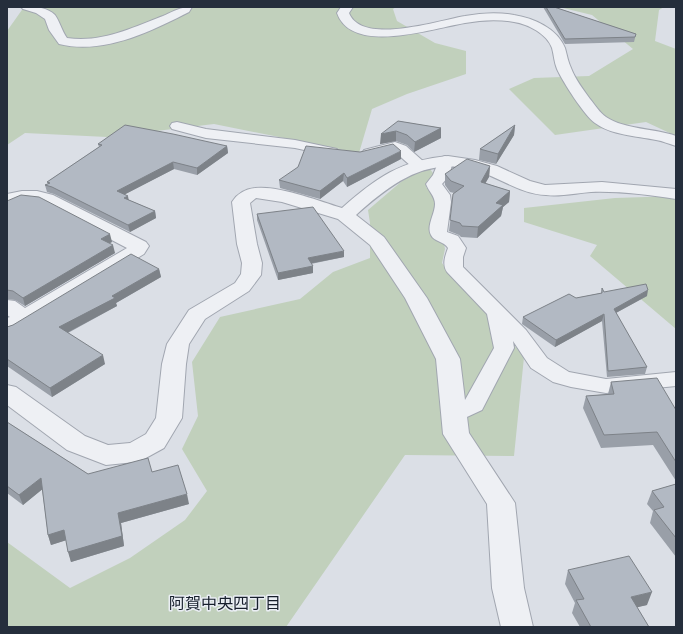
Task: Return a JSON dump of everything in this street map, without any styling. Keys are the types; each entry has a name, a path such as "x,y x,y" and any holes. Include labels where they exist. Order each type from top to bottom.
{"street":[{"path":"27,7 40,11 50,17 55,30 63,41 84,44 112,40 137,32 177,15 185,10 186,7"},
{"path":"347,7 343,13 344,18 351,26 359,30 377,32 415,30 468,19 496,17 522,20 534,24 543,29 558,45 564,70 591,111 600,120 615,127 676,141"},
{"path":"344,215 374,189 393,177 419,165 445,161 468,163 491,170 528,186 545,190 616,187 676,194"},
{"path":"7,393 76,443 106,455 135,452 155,441 169,418 174,364 178,344 197,315 242,288 251,275 252,263 247,244 241,202 247,196 254,193 268,194 344,215 377,242 416,298 448,359 456,434 501,502 508,588 517,627"},
{"path":"7,199 18,196 36,195 47,199 139,246 137,250 13,317"}],"lane":[{"path":"176,126 208,135 296,144 326,152 349,154 369,153 395,146 401,148 419,165"},
{"path":"445,161 441,176 434,184 436,190 442,195 443,202 443,211 438,229 439,236 452,240 457,248 454,257 454,268 519,334 539,363 561,378 606,386 676,379"},
{"path":"454,416 474,405 504,348 497,313"}],"green space":[{"path":"24,7 396,7 393,9 397,21 435,43 466,51 466,74 407,94 372,109 359,153 214,124 107,137 25,133 7,145 7,31"},
{"path":"559,7 664,7 659,10 655,41 676,49 676,136 646,122 555,135 509,89 534,78 589,76 633,49 592,15"},
{"path":"430,169 436,177 427,182 426,187 435,196 445,249 442,263 461,287 488,313 524,357 514,456 405,455 286,627 7,627 7,542 70,588 130,558 185,520 207,491 182,449 198,416 192,362 220,317 300,299 333,272 370,258 370,223 368,210 402,181 416,173"},
{"path":"676,196 676,329 590,256 597,245 524,222 524,208 615,198"}],"building":[{"path":"546,7 554,7 636,34 635,37 565,39"},
{"path":"398,121 441,128 415,142 407,135 396,131 381,134"},
{"path":"125,125 227,146 197,168 173,162 117,191 128,196 124,198 155,211 128,225 52,187 45,185 50,183 47,182 102,145 98,144"},
{"path":"515,125 498,154 480,149"},
{"path":"393,144 401,151 347,178 344,173 320,191 279,180 298,167 306,146 360,152"},
{"path":"467,159 490,166 481,182 510,191 496,203 503,205 478,227 462,226 460,223 450,220 453,194 464,186 451,181 445,174"},
{"path":"21,195 39,197 110,234 101,239 113,245 23,298 13,291 7,290 7,201"},
{"path":"313,207 344,251 308,258 313,266 278,273 257,214"},
{"path":"131,254 159,269 112,296 115,298 59,327 103,355 50,388 7,359 7,327 13,325"},
{"path":"646,284 648,290 614,309 647,367 608,371 604,314 556,340 523,317 569,294 576,298 602,293 602,288 604,292"},
{"path":"657,378 676,410 676,462 657,432 604,435 586,396 614,394 611,382"},
{"path":"7,422 88,474 148,458 152,472 178,465 187,494 118,513 122,536 68,552 64,530 48,535 41,478 19,495 7,486"},
{"path":"676,484 676,538 654,510 664,507 652,491"},
{"path":"629,556 652,592 631,597 649,627 591,627 576,600 584,599 568,570"}],"district":[{"name":"阿賀中央四丁目","path":"225,603"}]}
